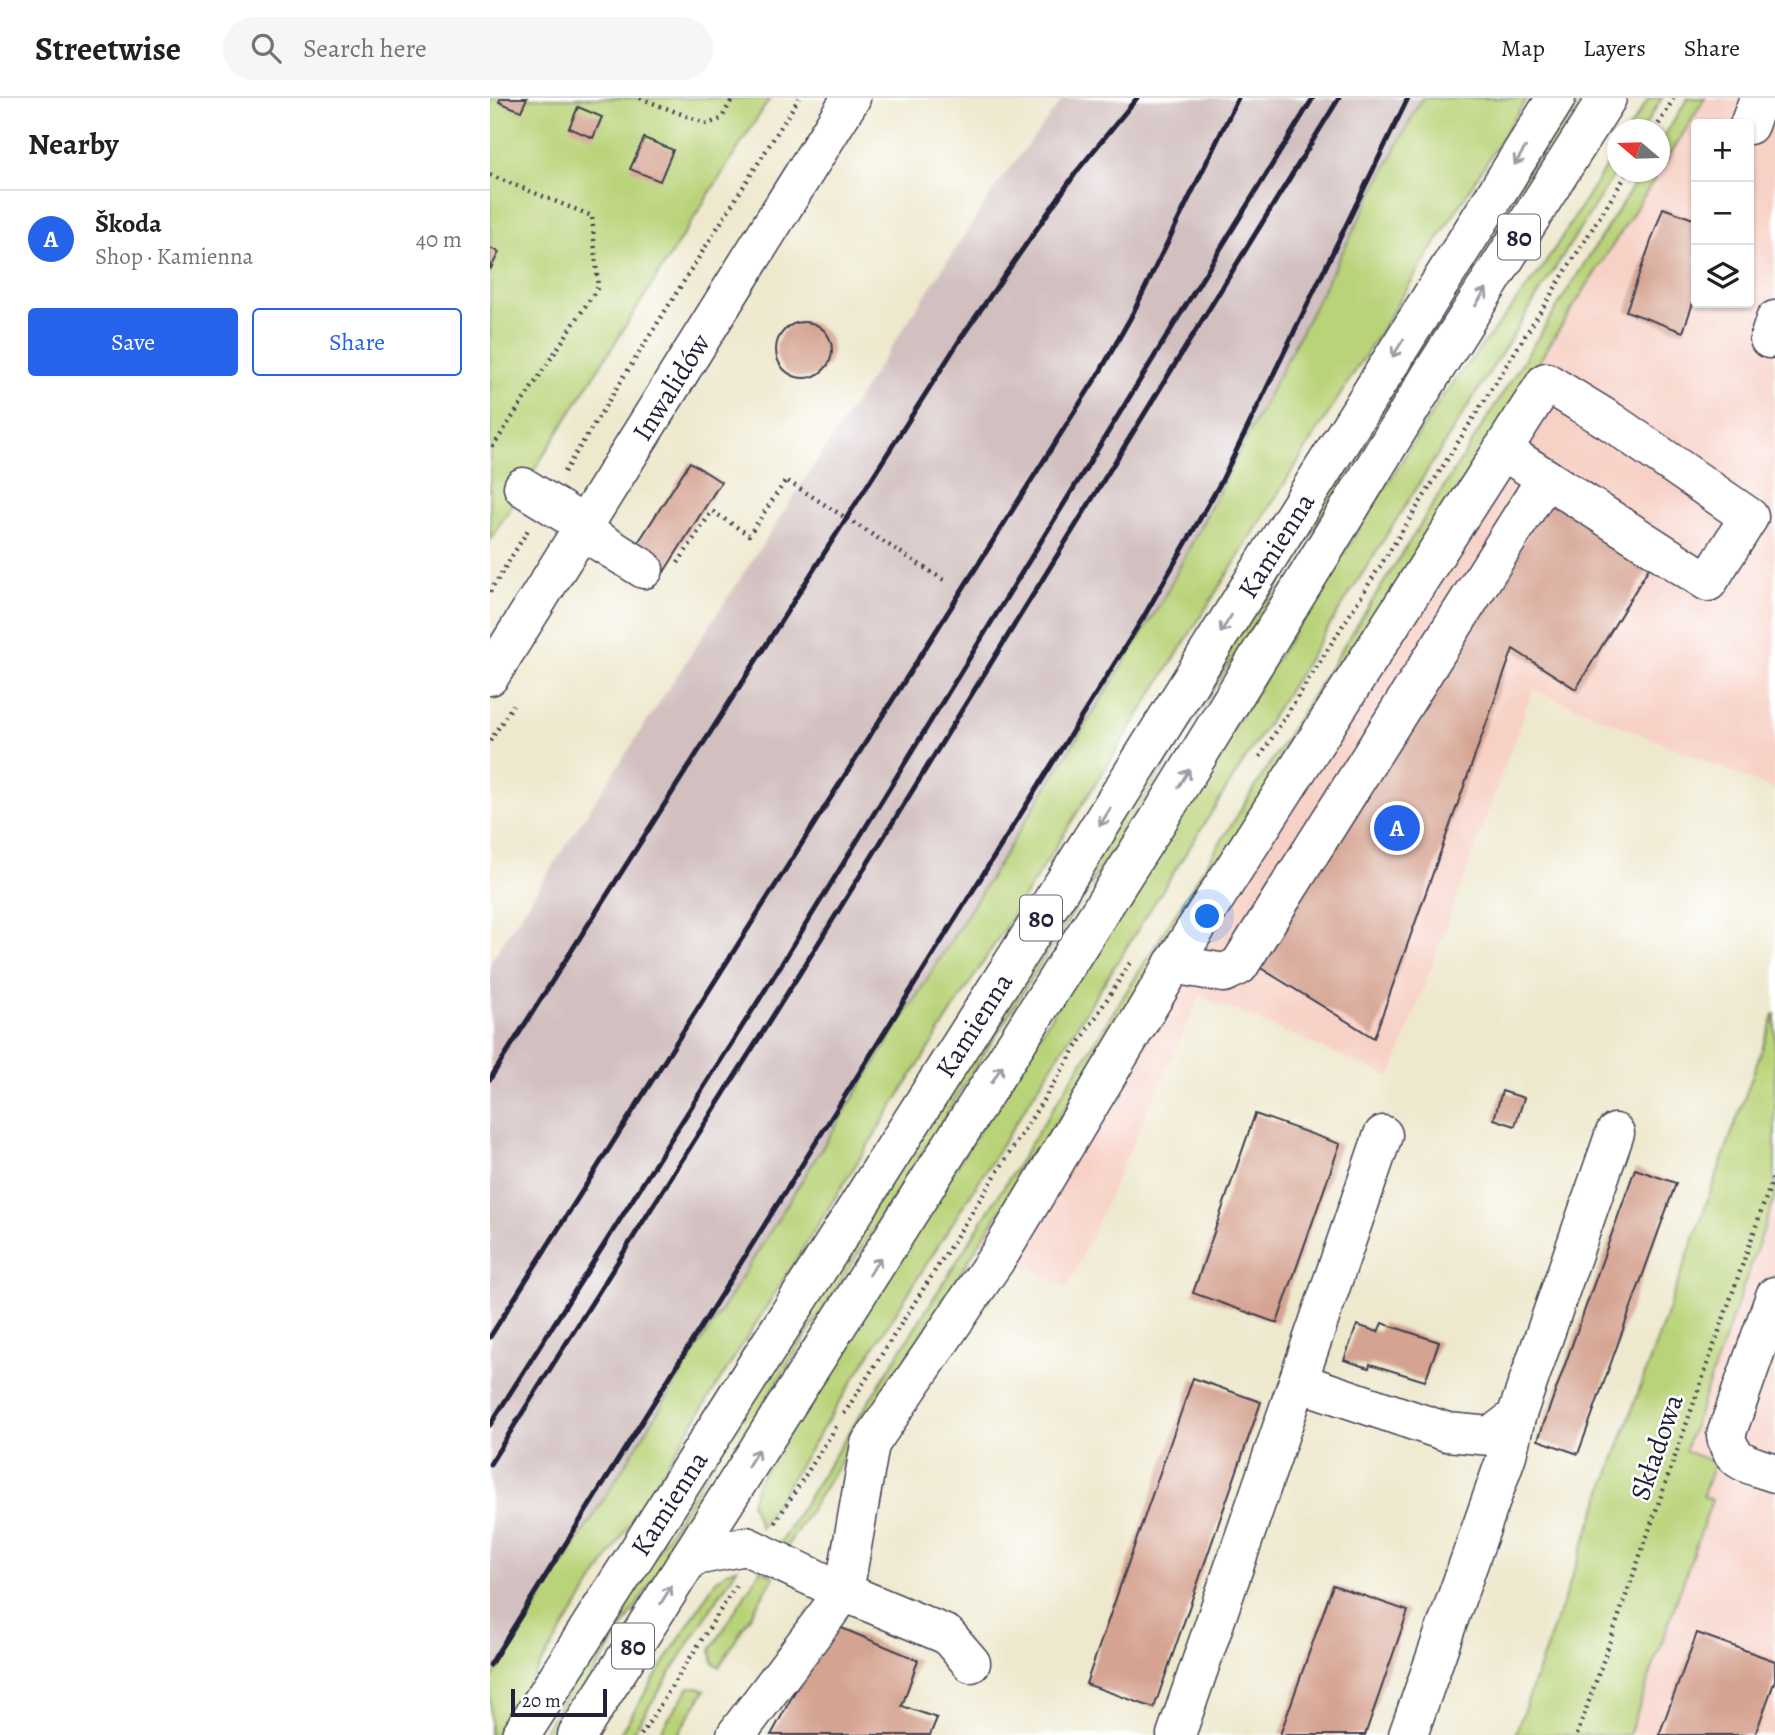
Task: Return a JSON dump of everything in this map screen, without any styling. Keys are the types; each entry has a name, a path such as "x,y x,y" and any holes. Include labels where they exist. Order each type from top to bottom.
{"main road":[{"name":"Inwalidów","path":"490,676 851,98"},
{"name":"Kamienna","path":"521,1735 1074,867 1556,98"},
{"name":"Kamienna","path":"577,1735 1155,826 1432,375 1607,98"},
{"path":"1751,119 1759,98"},
{"path":"736,1735 844,1592 870,1444 1001,1252 1173,964 1502,450 1546,382 1610,421 1749,517 1708,582 1502,450"},
{"path":"1173,964 1224,974 1239,966 1546,478"},
{"path":"534,494 644,569"},
{"path":"1408,1735 1507,1455 1516,1417 1615,1133"},
{"path":"1176,1735 1383,1135"},
{"path":"1775,1296 1726,1434 1728,1449 1735,1459 1775,1473"},
{"path":"1298,1382 1447,1432 1491,1436 1516,1417"},
{"path":"729,1495 746,1546"},
{"path":"690,1557 746,1546 844,1592 947,1635 971,1663"}],"path":[{"path":"640,98 707,124 721,119 733,98"},
{"path":"490,592 534,494 799,98"},
{"path":"1662,119 1674,98"},
{"path":"490,175 592,216 598,287 490,451"},
{"path":"644,569 665,582 712,512 749,535 786,480 944,580"},
{"name":"Składowa","path":"1577,1735 1775,1172"}],"shaded area":[{"path":"1064,98 1422,98 1161,603 490,1681 490,962 999,182"},
{"path":"1705,98 1775,98 1775,790 1533,689 1391,1077 1200,996 1067,1289 980,1240 1652,182 1670,182 1670,153 1691,120 1691,308 1754,308 1754,119 1692,119"},
{"path":"1775,1197 1775,1735 1629,1735 1712,1500 1703,1496 1685,1451"}],"green space":[{"path":"490,98 770,98 490,540"},
{"path":"1422,98 1527,98 590,1587 496,1735 490,1735 490,1682 1161,603"},
{"path":"1573,98 1586,98 555,1735 541,1735"},
{"path":"1649,98 1662,98 1649,119 1635,119"},
{"path":"1688,98 1705,98 1670,155 1670,127"},
{"path":"1607,165 1607,182 1609,182 760,1528 751,1502 758,1481 1442,397 1543,267"},
{"path":"1636,182 1653,182 786,1548 779,1544"},
{"path":"1775,1013 1775,1197 1685,1451 1714,1462 1703,1496 1712,1500 1629,1735 1515,1735"},
{"path":"737,1568 631,1735 619,1735 715,1582 726,1572"},
{"path":"761,1569 774,1577 719,1667 713,1662 711,1650"},
{"path":"689,1687 705,1690 677,1735 658,1735"}],"building":[{"path":"501,98 527,98 521,111 499,102"},
{"path":"578,107 602,117 593,138 569,128"},
{"path":"644,138 673,150 660,181 630,169"},
{"path":"1663,208 1691,218 1691,308 1683,332 1626,311"},
{"path":"490,248 499,252 490,270"},
{"path":"799,322 809,322 824,330 830,339 830,361 824,370 809,378 799,378 781,366 776,355 776,345 788,327"},
{"path":"690,462 721,482 664,572 632,552"},
{"path":"1552,496 1653,561 1576,689 1513,649 1374,1038 1259,967"},
{"path":"1502,1091 1524,1098 1515,1126 1494,1119"},
{"path":"1255,1114 1340,1144 1277,1323 1193,1293"},
{"path":"1635,1169 1676,1183 1578,1454 1538,1440"},
{"path":"1382,1323 1439,1342 1425,1381 1370,1364 1369,1368 1344,1360 1357,1325 1378,1332"},
{"path":"1193,1378 1261,1402 1154,1708 1086,1684"},
{"path":"1333,1585 1408,1611 1365,1735 1280,1735"},
{"path":"832,1624 918,1660 902,1706 937,1718 930,1735 771,1735"},
{"path":"1697,1633 1775,1661 1775,1680 1755,1735 1659,1735"}],"railway":[{"path":"490,1079 961,338 1077,171 1137,98"},
{"path":"490,1337 1101,370 1131,317 1238,98"},
{"path":"490,1425 781,965 1313,98"},
{"path":"490,1464 800,973 1339,98"},
{"path":"490,1665 1143,618 1221,482 1408,98"}],"place":[{"name":"Škoda","path":"1397,828"}]}
